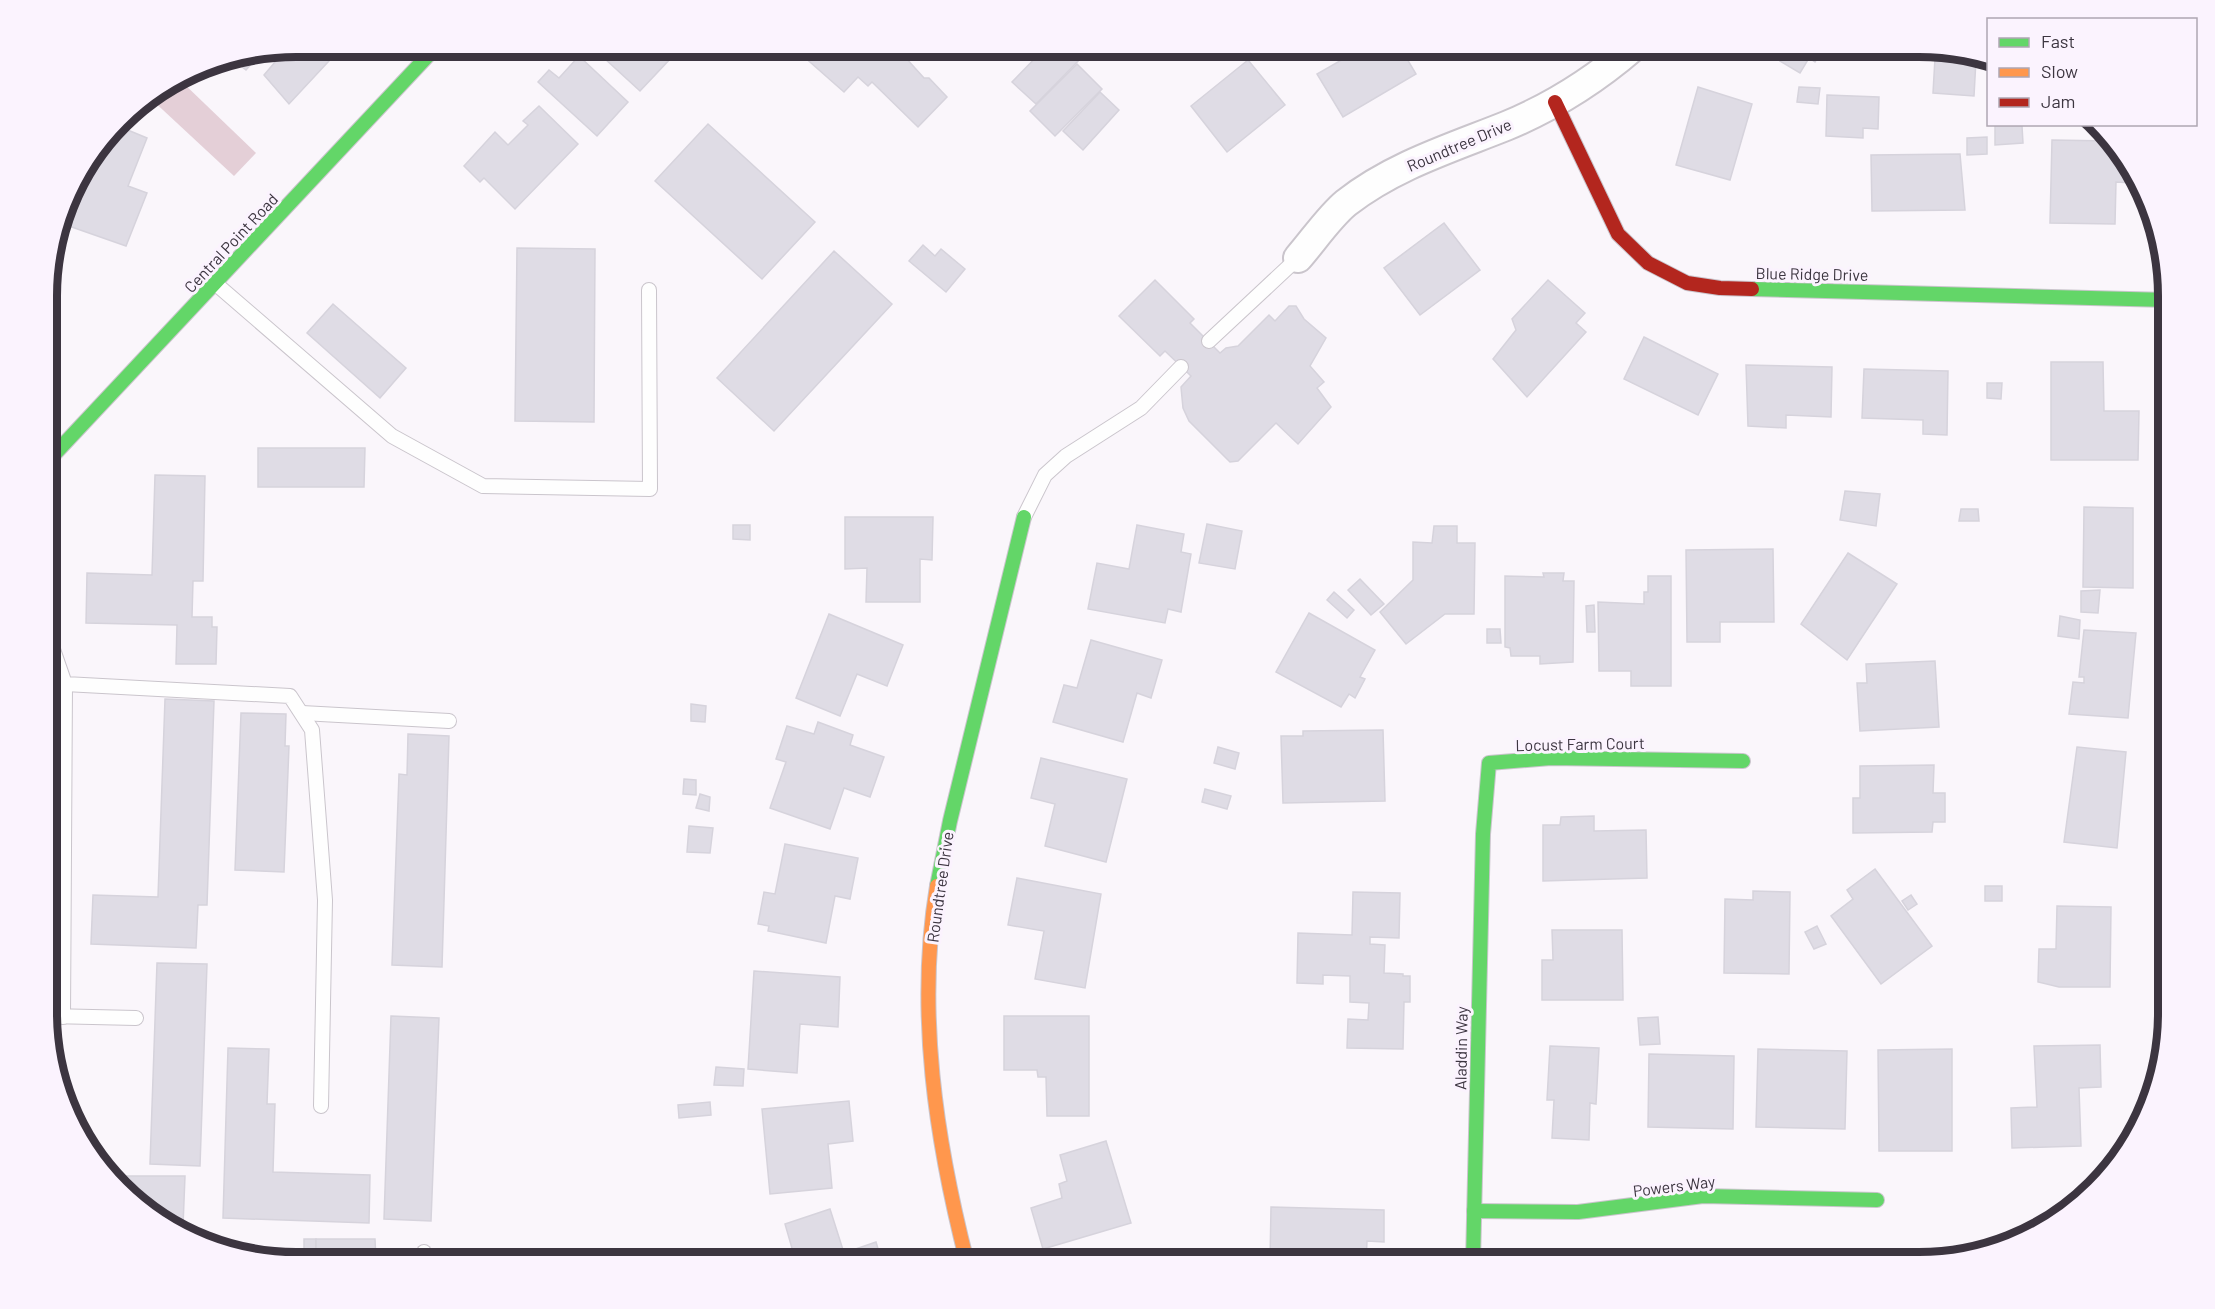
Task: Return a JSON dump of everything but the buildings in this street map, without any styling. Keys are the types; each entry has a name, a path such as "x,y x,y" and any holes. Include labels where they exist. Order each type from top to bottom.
{"street":[{"name":"Central Point Road","path":"57,452 426,57"},
{"name":"Roundtree Drive","path":"1298,258 1345,204 1394,173 1438,151 1508,125 1554,102 1621,57"},
{"name":"Blue Ridge Drive","path":"1554,102 1618,234 1648,263 1687,283 1720,288 2158,300"},
{"name":"Roundtree Drive","path":"964,1252 958,1230 939,1124 933,1070 930,1010 931,938 943,848 1024,517"},
{"name":"Locust Farm Court","path":"1483,834 1489,763 1551,758 1743,761"},
{"name":"Aladdin Way","path":"1473,1252 1483,834"},
{"name":"Powers Way","path":"1474,1210 1578,1212 1703,1196 1877,1200"}],"lane":[{"path":"1209,341 1298,258"},
{"path":"216,284 392,436 483,486 650,489 649,290"},
{"path":"1024,517 1045,475 1066,456 1141,408 1181,367"},
{"path":"57,661 65,684 64,798 57,990"},
{"path":"65,684 290,696 302,713 312,730 325,900 321,1106"},
{"path":"302,713 449,721"},
{"path":"57,798 64,798"},
{"path":"57,1017 136,1018"}],"shaded area":[{"path":"185,85 256,153 234,176 155,103"}],"traffic: fast":[{"path":"57,451 427,57"},
{"path":"1752,289 2158,300"},
{"path":"937,886 950,821 1024,517"},
{"path":"1473,1252 1483,834 1489,763 1551,758 1743,761"},
{"path":"1474,1211 1578,1212 1703,1196 1877,1200"}],"traffic: slow":[{"path":"937,886 928,980 932,1075 946,1170 965,1252"}],"traffic: jam":[{"path":"1555,102 1618,234 1648,263 1687,283 1720,288 1752,289"}]}
